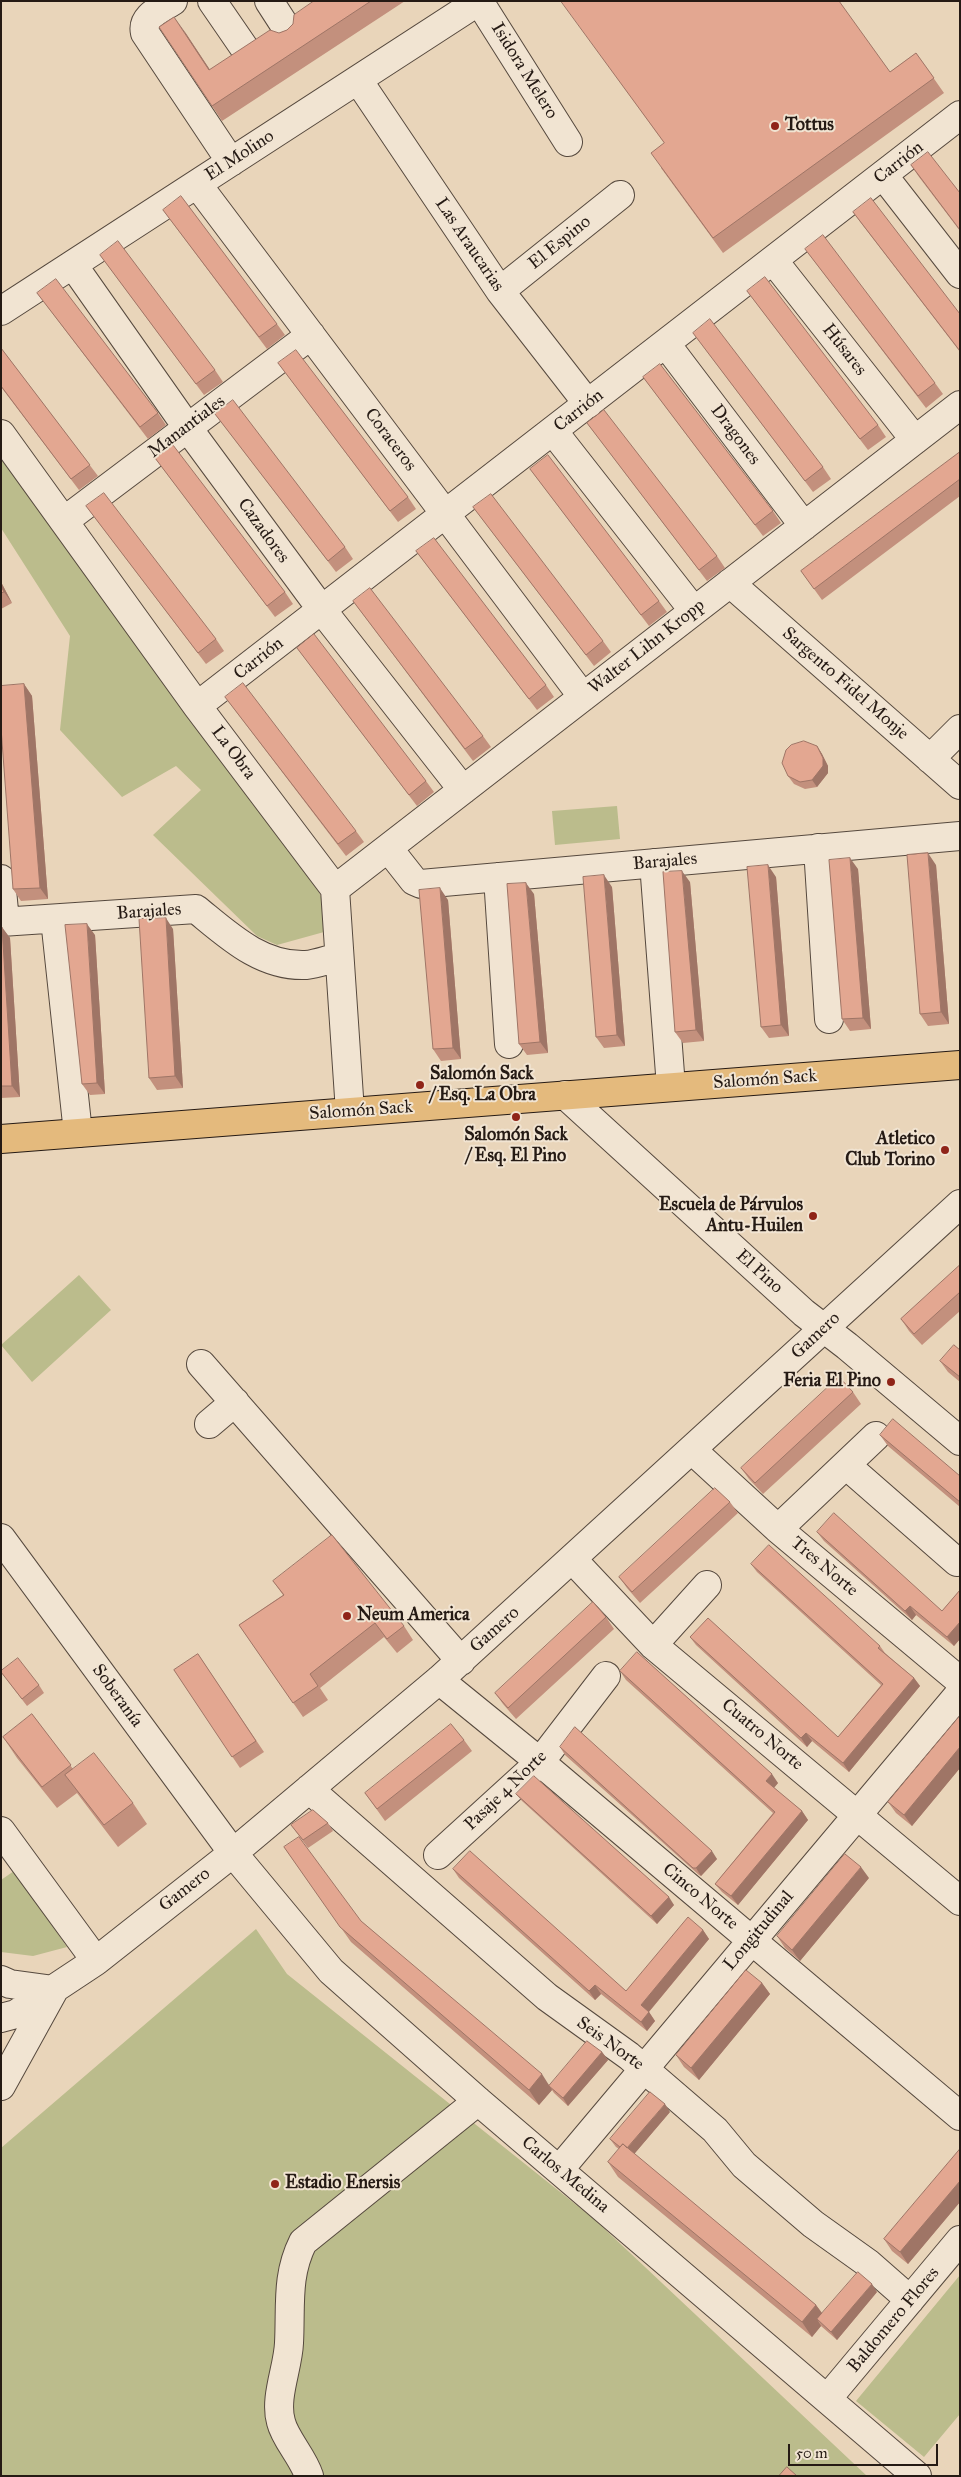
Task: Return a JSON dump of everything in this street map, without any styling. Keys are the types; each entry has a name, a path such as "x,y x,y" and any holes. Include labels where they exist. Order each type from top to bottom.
{"main road":[{"name":"Salomón Sack","path":"1,1139 960,1065"}],"street":[{"path":"173,1 147,18 143,26 145,33 230,162"},
{"path":"212,1 245,49"},
{"path":"269,1 289,32"},
{"name":"El Molino","path":"1,311 22,286 73,265 479,1"},
{"name":"Isidora Melero","path":"479,1 568,142"},
{"name":"Las Araucarias","path":"358,80 500,291 588,404"},
{"name":"Carrión","path":"197,706 447,515 960,115"},
{"path":"883,175 960,274"},
{"name":"Coraceros","path":"196,184 583,697"},
{"name":"El Espino","path":"500,291 620,195"},
{"name":"Húsares","path":"773,260 915,440"},
{"name":"Cazadores","path":"73,265 187,427 322,610 463,790"},
{"name":"Manantiales","path":"64,521 311,335"},
{"name":"Dragones","path":"666,344 804,526"},
{"name":"Walter Lihn Kropp","path":"334,889 960,405"},
{"path":"553,431 694,611"},
{"name":"La Obra","path":"1,434 197,706 334,889"},
{"name":"Sargento Fidel Monje","path":"730,583 960,785"},
{"path":"930,759 960,728"},
{"name":"Barajales","path":"388,848 418,884 960,836"},
{"path":"818,848 829,1019"},
{"path":"654,863 671,1087"},
{"path":"498,877 509,1044"},
{"path":"1,879 3,922"},
{"path":"334,889 350,1112"},
{"name":"Barajales","path":"3,922 196,909 238,943 268,960 306,964 339,957"},
{"path":"55,919 78,1133"},
{"name":"El Pino","path":"565,1095 823,1329 960,1441"},
{"name":"Gamero","path":"1,2018 16,2014 96,1961 233,1853 308,1788 439,1680 573,1560 960,1204"},
{"path":"201,1364 461,1661"},
{"path":"209,1424 235,1402"},
{"path":"778,1529 876,1436"},
{"name":"Tres Norte","path":"692,1450 778,1529 960,1681"},
{"path":"846,1465 958,1562"},
{"name":"Soberanía","path":"1,1538 233,1853"},
{"name":"Cuatro Norte","path":"573,1560 653,1645 960,1901"},
{"path":"653,1645 707,1585"},
{"name":"Pasaje 4 Norte","path":"438,1855 540,1762 606,1676"},
{"name":"Cinco Norte","path":"439,1680 540,1762 960,2116"},
{"name":"Longitudinal","path":"559,2170 960,1693"},
{"name":"Seis Norte","path":"308,1788 547,1997 566,2012 607,2038 644,2068 715,2130 732,2153 751,2171 813,2224 869,2264 910,2300"},
{"path":"1,1831 96,1961"},
{"name":"Carlos Medina","path":"233,1853 331,1970 478,2101 918,2476"},
{"path":"1,1980 10,1984 54,1990 1,2086"},
{"path":"309,2476 305,2463 281,2423 279,2408 289,2343 289,2301 294,2260 304,2242 478,2101"},
{"name":"Baldomero Flores","path":"827,2399 960,2240"}],"green space":[{"path":"1,454 313,876 321,897 324,932 277,945 257,936 153,835 201,790 176,766 122,797 60,730 70,636 1,528"},
{"path":"617,806 620,839 555,845 552,811"},
{"path":"79,1275 111,1310 32,1382 1,1345"},
{"path":"14,1871 67,1947 33,1956 1,1952 1,1880"},
{"name":"Estadio Enersis","path":"256,1929 287,1974 594,2219 867,2476 1,2476 1,2148"},
{"path":"960,2275 960,2414 924,2457 856,2401"}],"building":[{"path":"314,1 371,1 212,106 159,27 174,17 209,70 270,30 279,33 287,30 293,24 294,15"},
{"name":"Tottus","path":"561,1 839,1 890,72 916,53 934,78 713,238 651,153 664,143"},
{"path":"928,152 960,193 960,230 911,165"},
{"path":"181,196 277,324 259,337 163,210"},
{"path":"871,198 960,314 960,351 853,212"},
{"path":"823,235 935,383 918,396 805,249"},
{"path":"118,241 215,370 196,384 100,255"},
{"path":"765,277 878,425 860,439 747,291"},
{"path":"56,279 158,413 140,427 37,293"},
{"path":"710,319 823,467 805,481 693,333"},
{"path":"1,348 90,465 71,479 1,386"},
{"path":"296,350 408,497 390,511 278,363"},
{"path":"660,364 773,511 755,525 643,377"},
{"path":"233,400 345,547 328,561 215,414"},
{"path":"604,410 717,556 699,570 587,423"},
{"path":"173,445 285,592 267,606 155,458"},
{"path":"960,452 960,479 814,589 801,571"},
{"path":"548,455 659,601 641,615 530,469"},
{"path":"104,493 216,639 198,653 86,506"},
{"path":"491,494 603,641 586,655 473,507"},
{"path":"434,538 546,685 529,699 416,551"},
{"path":"370,588 483,736 465,749 353,601"},
{"path":"314,634 426,781 409,795 297,648"},
{"path":"243,683 356,831 338,844 225,697"},
{"path":"24,684 40,888 13,889 1,728 1,686"},
{"path":"804,741 817,746 823,758 823,766 812,780 800,782 788,776 782,763 786,750 791,745"},
{"path":"928,853 941,1012 920,1014 907,855"},
{"path":"850,858 863,1018 842,1019 829,860"},
{"path":"768,865 781,1025 761,1027 747,867"},
{"path":"682,871 696,1030 675,1032 663,872"},
{"path":"604,875 617,1035 596,1037 583,877"},
{"path":"526,883 540,1042 519,1044 507,884"},
{"path":"440,888 453,1048 433,1049 419,890"},
{"path":"166,918 175,1076 149,1078 139,919"},
{"path":"87,924 97,1083 82,1084 65,925"},
{"path":"2,927 12,1086 1,1086"},
{"path":"960,1265 960,1292 914,1334 901,1319"},
{"path":"954,1345 960,1350 960,1377 940,1361"},
{"path":"839,1377 853,1392 755,1483 741,1468"},
{"path":"893,1419 960,1476 960,1502 880,1435"},
{"path":"715,1488 730,1502 632,1592 619,1577"},
{"path":"834,1513 942,1611 960,1590 960,1622 947,1637 910,1606 905,1611 817,1532"},
{"path":"332,1535 404,1626 387,1639 375,1623 310,1674 318,1686 293,1703 239,1625 284,1595 273,1581"},
{"path":"769,1545 880,1646 878,1648 914,1678 843,1763 806,1733 801,1738 690,1637 708,1618 838,1737 883,1684 751,1564"},
{"path":"593,1602 606,1617 508,1708 495,1693"},
{"path":"637,1652 772,1774 766,1781 802,1811 731,1896 715,1884 775,1812 620,1671"},
{"path":"198,1654 256,1741 232,1757 174,1670"},
{"path":"18,1658 39,1685 22,1699 1,1672"},
{"path":"32,1714 71,1765 42,1787 3,1737"},
{"path":"959,1717 960,1747 904,1815 888,1802"},
{"path":"451,1724 464,1740 377,1809 365,1793"},
{"path":"575,1727 712,1851 696,1868 693,1868 560,1747"},
{"path":"94,1753 133,1803 104,1825 65,1775"},
{"path":"534,1776 669,1897 651,1916 516,1794"},
{"path":"313,1810 328,1823 303,1840 291,1825"},
{"path":"299,1837 361,1921 542,2074 529,2090 340,1927 284,1847"},
{"path":"470,1851 626,1991 688,1917 703,1930 641,2005 649,2012 641,2022 595,1985 589,1991 453,1869"},
{"path":"845,1854 861,1867 792,1950 777,1936"},
{"path":"746,1970 762,1983 691,2068 676,2055"},
{"path":"587,2041 602,2052 563,2098 549,2086"},
{"path":"650,2092 665,2104 627,2148 623,2144 620,2147 610,2139"},
{"path":"623,2144 816,2305 802,2322 608,2162"},
{"path":"960,2149 960,2181 900,2252 884,2239"},
{"path":"858,2272 872,2284 831,2332 817,2319"},
{"path":"787,2467 797,2476 779,2476"}],"place":[{"name":"Tottus","path":"775,126"},
{"name":"Salomón Sack / Esq. La Obra","path":"420,1085"},
{"name":"Salomón Sack / Esq. El Pino","path":"516,1117"},
{"name":"Atletico Club Torino","path":"945,1150"},
{"name":"Escuela de Párvulos Antu-Huilen","path":"813,1216"},
{"name":"Feria El Pino","path":"891,1382"},
{"name":"Neum America","path":"347,1616"},
{"name":"Estadio Enersis","path":"275,2184"}]}
